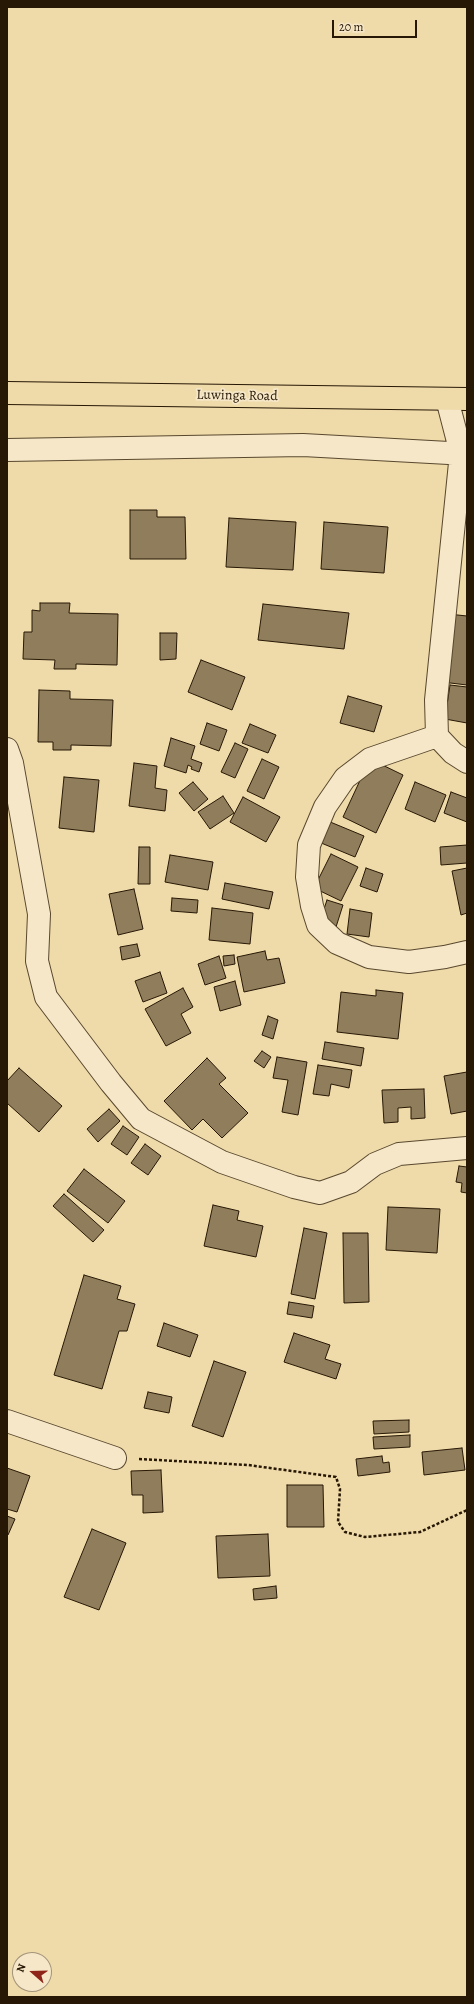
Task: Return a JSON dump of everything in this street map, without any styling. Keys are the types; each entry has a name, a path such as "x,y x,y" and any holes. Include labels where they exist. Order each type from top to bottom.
{"highway":[{"name":"Luwinga Road","path":"7,393 457,399"}],"street":[{"path":"457,399 464,454 436,700 436,736 453,753 467,762"},
{"path":"7,450 303,445 464,454"},
{"path":"436,736 370,759 345,778 325,807 309,845 307,878 312,906 318,925 337,943 369,957 409,962 467,952"},
{"path":"7,749 13,770 39,914 37,961 46,997 111,1083 141,1119 222,1162 294,1187 320,1193 351,1182 375,1164 399,1154 467,1148"},
{"path":"7,1420 115,1458"}],"path":[{"path":"115,1458 248,1465 336,1477 340,1489 338,1522 345,1532 365,1537 420,1532 467,1510"}],"building":[{"path":"130,510 157,510 157,517 185,517 186,559 130,559"},
{"path":"229,518 296,522 293,570 226,567"},
{"path":"324,522 388,527 384,573 321,569"},
{"path":"40,603 70,603 69,613 118,614 117,665 76,664 76,669 54,669 55,660 23,659 24,632 32,632 32,610 40,611"},
{"path":"263,604 349,613 344,649 258,640"},
{"path":"448,614 467,616 467,685 442,682"},
{"path":"160,633 177,633 176,659 160,660"},
{"path":"201,660 245,677 232,710 188,692"},
{"path":"450,685 467,687 467,723 445,719"},
{"path":"39,690 70,691 70,699 113,700 111,746 71,745 71,750 53,750 53,742 38,742"},
{"path":"348,696 382,706 374,732 340,723"},
{"path":"207,723 227,730 219,751 200,744"},
{"path":"250,724 276,735 268,753 242,743"},
{"path":"171,738 195,746 191,759 202,763 199,772 191,769 192,767 188,765 186,773 164,766"},
{"path":"235,743 248,749 235,778 221,772"},
{"path":"262,759 279,767 264,799 247,791"},
{"path":"370,759 403,775 376,833 343,817"},
{"path":"134,763 157,766 155,788 167,790 165,811 129,806"},
{"path":"64,777 99,780 94,832 59,828"},
{"path":"193,782 208,799 194,811 179,793"},
{"path":"415,782 446,795 435,822 405,809"},
{"path":"451,792 467,798 467,822 444,813"},
{"path":"223,796 234,813 210,829 198,812"},
{"path":"243,797 280,817 266,842 230,822"},
{"path":"323,819 364,836 355,857 314,840"},
{"path":"467,845 467,863 441,865 440,847"},
{"path":"139,847 150,847 150,884 138,884"},
{"path":"331,854 358,867 341,901 314,888"},
{"path":"170,855 213,862 208,890 165,882"},
{"path":"366,868 383,874 377,892 360,886"},
{"path":"467,868 467,913 461,915 452,871"},
{"path":"225,883 273,892 269,909 222,899"},
{"path":"134,889 143,929 118,935 109,894"},
{"path":"172,898 198,900 197,913 171,911"},
{"path":"327,900 343,905 336,927 320,921"},
{"path":"212,908 253,913 250,944 209,940"},
{"path":"350,909 372,913 369,937 347,934"},
{"path":"137,944 140,956 122,960 120,947"},
{"path":"265,951 267,960 279,958 285,983 244,992 237,957"},
{"path":"234,955 235,964 224,966 223,956"},
{"path":"219,956 226,978 205,985 198,964"},
{"path":"160,972 167,993 143,1002 135,981"},
{"path":"235,981 241,1005 220,1011 214,987"},
{"path":"183,988 193,1007 181,1014 191,1033 166,1046 145,1009"},
{"path":"376,990 403,993 398,1039 337,1032 341,992 376,996"},
{"path":"268,1016 278,1020 273,1039 262,1035"},
{"path":"325,1042 364,1048 361,1066 322,1059"},
{"path":"262,1051 271,1057 264,1068 254,1061"},
{"path":"277,1057 307,1062 298,1115 282,1112 288,1080 273,1078"},
{"path":"207,1058 226,1078 219,1084 248,1113 222,1138 203,1119 192,1130 164,1101"},
{"path":"318,1065 352,1070 349,1088 331,1084 329,1096 313,1094"},
{"path":"19,1068 62,1106 39,1132 7,1103 7,1081"},
{"path":"467,1072 467,1111 451,1114 444,1076"},
{"path":"424,1089 425,1118 411,1119 411,1107 398,1108 398,1122 384,1123 382,1090"},
{"path":"109,1109 120,1121 98,1142 87,1129"},
{"path":"123,1126 139,1137 127,1155 111,1144"},
{"path":"145,1144 161,1156 148,1175 131,1163"},
{"path":"459,1166 467,1167 467,1193 461,1192 462,1183 456,1182"},
{"path":"84,1169 125,1201 108,1223 67,1191"},
{"path":"64,1194 104,1230 93,1242 53,1206"},
{"path":"213,1205 239,1211 237,1220 263,1226 256,1257 204,1246"},
{"path":"388,1207 440,1209 437,1253 386,1250"},
{"path":"304,1228 327,1233 315,1299 291,1294"},
{"path":"343,1233 368,1233 369,1302 344,1303"},
{"path":"84,1275 121,1286 117,1299 135,1304 127,1331 119,1331 102,1389 54,1375"},
{"path":"289,1302 314,1306 312,1318 287,1314"},
{"path":"164,1323 198,1335 190,1357 157,1346"},
{"path":"294,1333 330,1345 325,1359 341,1364 336,1379 284,1362"},
{"path":"214,1361 246,1372 223,1437 192,1426"},
{"path":"148,1392 172,1397 169,1413 144,1408"},
{"path":"409,1420 409,1432 374,1434 373,1421"},
{"path":"410,1435 410,1447 374,1449 373,1437"},
{"path":"462,1448 465,1470 424,1475 422,1452"},
{"path":"382,1456 383,1463 389,1462 390,1472 358,1476 356,1459"},
{"path":"7,1468 30,1476 17,1512 7,1509"},
{"path":"161,1470 163,1512 143,1513 143,1495 132,1495 131,1471"},
{"path":"287,1485 323,1485 324,1527 287,1527"},
{"path":"7,1516 15,1519 8,1535 7,1535"},
{"path":"92,1529 126,1543 99,1610 64,1597"},
{"path":"268,1534 270,1576 218,1578 216,1536"},
{"path":"276,1586 277,1598 254,1600 253,1589"}]}
